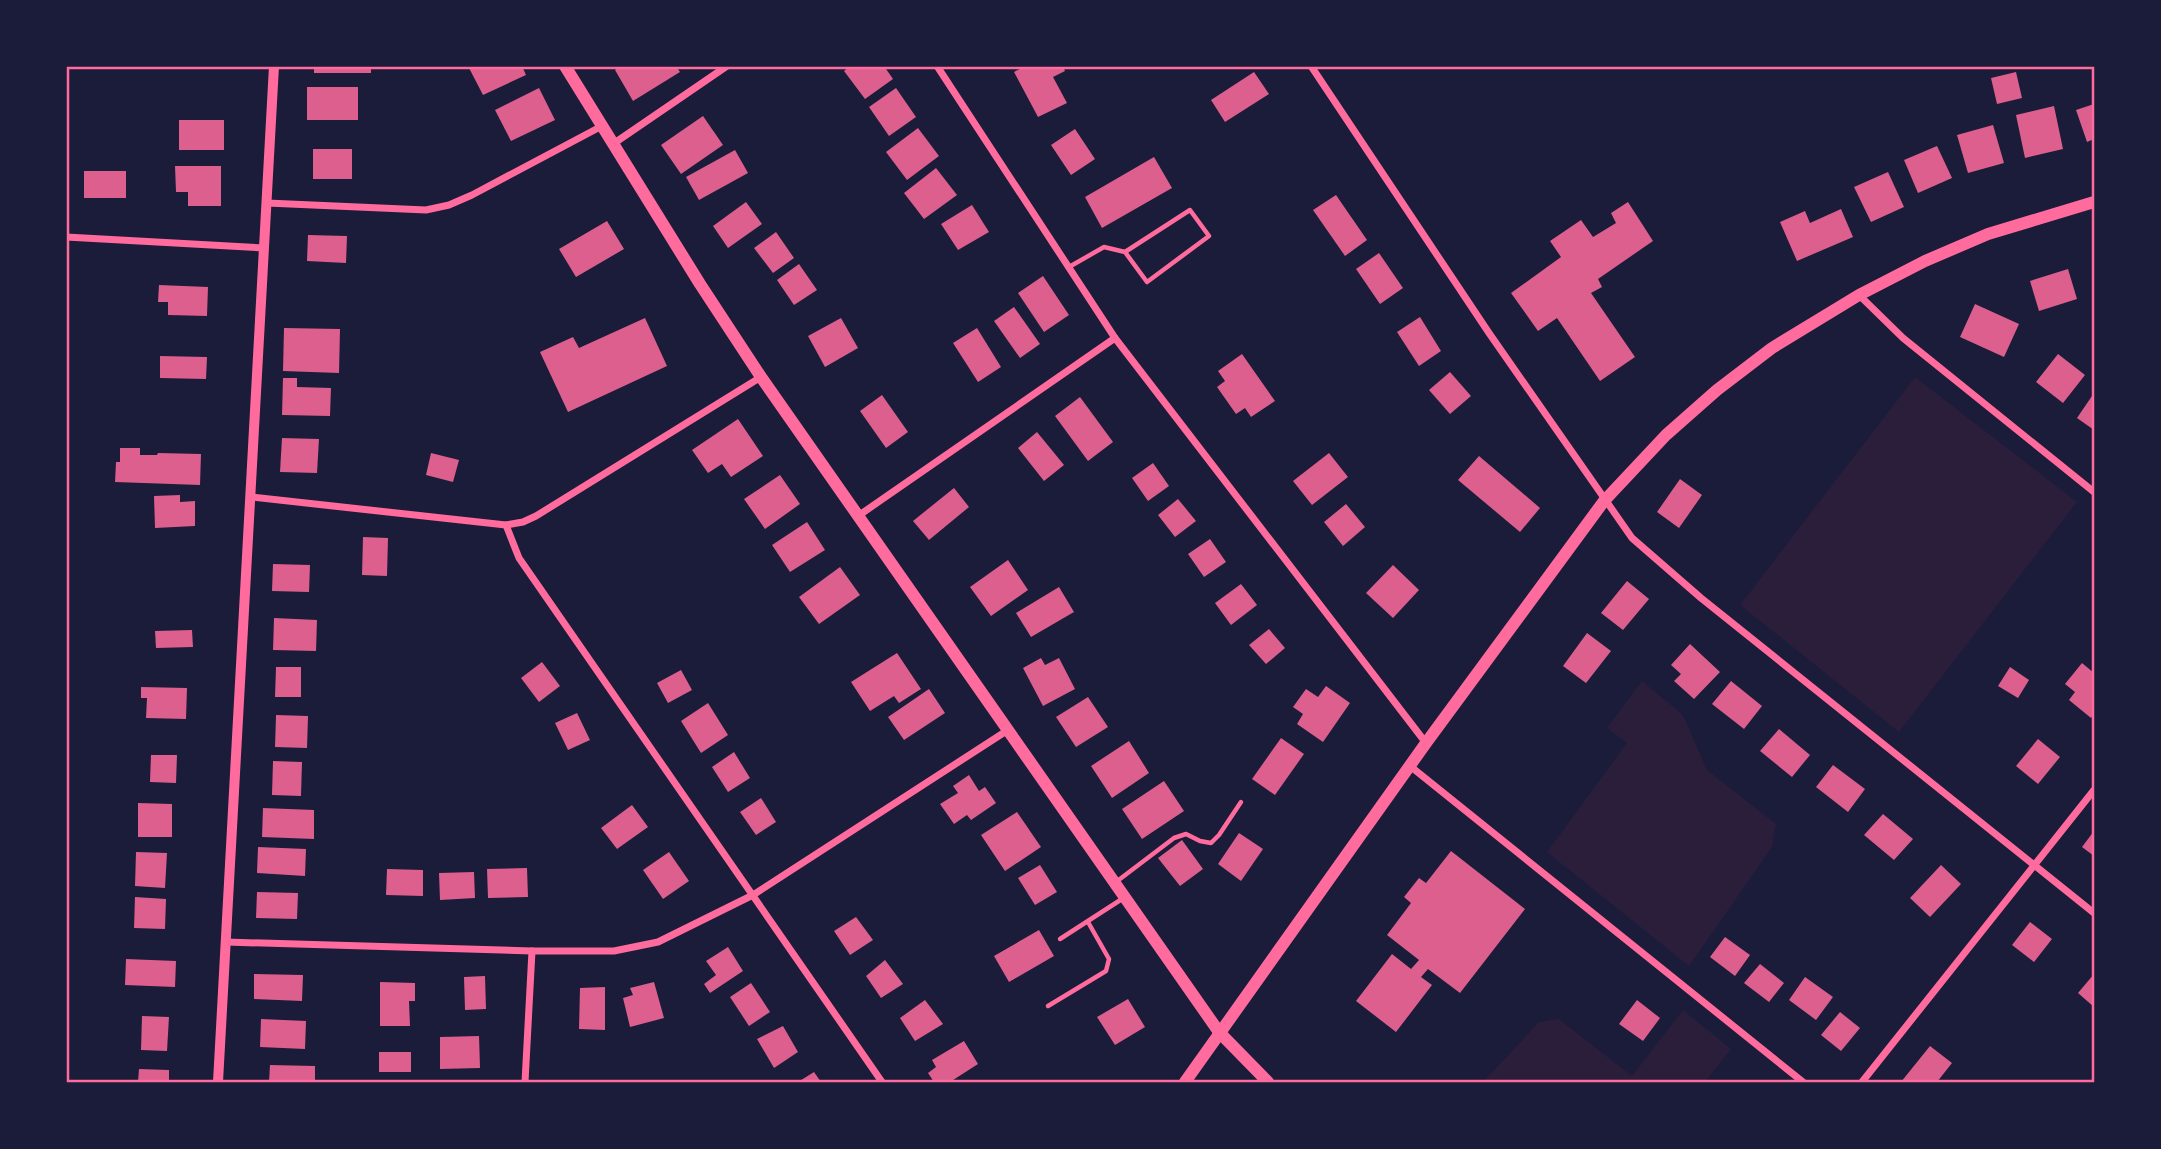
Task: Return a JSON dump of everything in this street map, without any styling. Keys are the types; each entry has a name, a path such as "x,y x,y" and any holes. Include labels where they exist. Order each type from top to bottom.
{"main road":[{"path":"565,66 761,377 1219,1032 1268,1083"},
{"path":"1185,1083 1426,743 1604,501 1665,435 1717,390 1772,348 1859,295 1925,261 1988,234 2095,202"}],"street":[{"path":"218,1083 274,66"},
{"path":"613,144 727,66"},
{"path":"937,66 1115,338 1426,743"},
{"path":"1311,66 1604,501 1632,538 1701,598 2095,913"},
{"path":"267,203 426,210 449,205 602,127"},
{"path":"66,237 264,247"},
{"path":"1859,295 1903,338 2095,492"},
{"path":"858,516 1115,338"},
{"path":"251,497 506,525 523,522 761,377"},
{"path":"506,525 519,558 882,1083"},
{"path":"226,942 532,951 614,951 658,942 753,895 1008,730"},
{"path":"1410,766 1804,1083"},
{"path":"1862,1083 2095,790"},
{"path":"525,1083 532,951"}],"lane":[{"path":"1068,267 1104,247 1125,252 1147,282 1209,236 1191,210 1125,252"},
{"path":"1115,882 1174,838 1186,834 1211,843 1241,802"},
{"path":"1060,939 1126,896"},
{"path":"1048,1006 1106,971 1109,959 1088,922"}],"shaded area":[{"path":"1915,377 2077,502 1899,732 1740,605"},
{"path":"1642,681 1683,715 1707,770 1776,824 1772,847 1689,966 1547,852 1627,743 1607,728"},
{"path":"1683,1010 1731,1049 1705,1082 1483,1082 1539,1022 1559,1019 1632,1076"}],"building":[{"path":"314,66 371,66 371,73 314,73"},
{"path":"468,66 522,66 526,75 483,95"},
{"path":"621,66 676,66 680,72 633,101 615,70"},
{"path":"850,66 884,66 893,79 865,99 844,71"},
{"path":"1025,66 1063,66 1065,71 1053,77 1067,103 1038,117 1014,72"},
{"path":"1254,72 1269,94 1225,122 1211,100"},
{"path":"2016,72 2022,98 1997,104 1991,78"},
{"path":"307,87 358,87 358,120 307,120"},
{"path":"539,88 555,120 511,141 495,110"},
{"path":"896,88 916,117 889,136 869,107"},
{"path":"2094,104 2094,139 2087,142 2076,110"},
{"path":"2054,106 2063,149 2025,158 2016,115"},
{"path":"703,116 723,145 681,174 661,145"},
{"path":"179,120 224,120 224,150 179,150"},
{"path":"1993,125 2004,163 1968,173 1957,135"},
{"path":"918,128 939,156 907,180 886,152"},
{"path":"1075,129 1095,159 1071,175 1051,145"},
{"path":"1937,146 1952,178 1918,193 1904,160"},
{"path":"313,149 352,149 352,179 313,179"},
{"path":"735,150 748,173 699,200 686,177"},
{"path":"1154,157 1172,188 1102,228 1085,197"},
{"path":"175,166 221,166 221,206 188,206 188,192 176,192"},
{"path":"936,168 957,195 924,219 904,193"},
{"path":"84,171 126,171 126,198 84,198"},
{"path":"1888,172 1904,207 1871,222 1854,187"},
{"path":"1336,195 1367,240 1345,256 1313,210"},
{"path":"746,202 762,224 728,248 713,226"},
{"path":"1628,202 1653,241 1598,279 1602,287 1591,293 1635,357 1600,381 1557,318 1538,331 1511,293 1561,257 1550,241 1581,220 1593,237 1616,223 1611,213"},
{"path":"972,205 989,232 958,250 941,224"},
{"path":"1841,209 1853,237 1797,261 1780,222 1805,211 1810,223"},
{"path":"607,221 624,249 576,277 559,249"},
{"path":"776,232 794,258 773,273 754,248"},
{"path":"308,235 347,236 346,263 307,261"},
{"path":"1379,253 1403,288 1380,304 1356,269"},
{"path":"799,264 817,290 794,305 777,280"},
{"path":"2068,269 2077,299 2039,311 2030,281"},
{"path":"1043,276 1069,315 1044,332 1018,293"},
{"path":"159,285 208,287 207,316 168,315 168,302 158,302"},
{"path":"1975,304 2019,324 2004,357 1960,337"},
{"path":"1014,307 1040,344 1020,358 994,321"},
{"path":"1420,317 1441,351 1419,366 1397,332"},
{"path":"645,318 667,366 568,412 540,352 573,337 579,348"},
{"path":"841,318 858,348 825,367 808,336"},
{"path":"284,328 340,329 339,373 283,371"},
{"path":"977,328 1001,367 978,382 953,343"},
{"path":"1242,354 1275,401 1251,417 1245,408 1236,414 1217,387 1225,381 1218,371"},
{"path":"2058,354 2085,375 2063,403 2036,382"},
{"path":"160,356 207,357 206,379 160,378"},
{"path":"1450,372 1471,396 1450,414 1429,390"},
{"path":"283,378 297,378 297,387 331,388 330,416 282,415"},
{"path":"2094,393 2094,430 2077,418"},
{"path":"882,395 908,432 886,448 860,411"},
{"path":"1080,397 1113,442 1088,461 1055,416"},
{"path":"738,419 763,456 731,477 722,464 708,473 692,450"},
{"path":"1037,432 1064,465 1044,481 1018,448"},
{"path":"282,438 319,439 317,473 280,472"},
{"path":"120,448 140,448 140,455 201,454 200,485 115,482"},
{"path":"431,453 459,460 453,482 426,475"},
{"path":"1329,453 1348,477 1312,505 1293,481"},
{"path":"1479,456 1540,508 1520,532 1458,480"},
{"path":"1153,463 1169,486 1148,501 1132,478"},
{"path":"780,475 800,504 765,529 744,499"},
{"path":"1680,479 1702,495 1679,528 1657,512"},
{"path":"954,488 969,507 929,540 913,521"},
{"path":"180,495 180,502 195,501 195,526 155,528 154,496"},
{"path":"1178,499 1196,521 1175,537 1158,515"},
{"path":"1346,504 1365,527 1343,546 1324,522"},
{"path":"807,522 825,550 790,572 772,545"},
{"path":"363,537 388,538 387,576 362,575"},
{"path":"1210,539 1226,562 1204,577 1188,554"},
{"path":"1008,560 1028,590 991,616 970,587"},
{"path":"273,564 310,565 309,592 272,591"},
{"path":"1393,565 1419,590 1393,618 1366,593"},
{"path":"840,567 860,595 819,624 799,597"},
{"path":"1627,581 1649,599 1623,630 1601,613"},
{"path":"1241,584 1257,605 1231,625 1215,603"},
{"path":"1059,587 1074,612 1031,637 1016,613"},
{"path":"274,618 317,620 316,651 273,650"},
{"path":"1269,629 1285,648 1266,664 1249,645"},
{"path":"192,630 193,647 156,648 155,631"},
{"path":"1587,633 1611,651 1586,683 1563,666"},
{"path":"1690,644 1720,672 1694,699 1674,681 1681,674 1671,665"},
{"path":"897,653 921,689 899,703 894,696 870,711 851,682"},
{"path":"1041,658 1045,665 1059,658 1075,689 1043,706 1023,668"},
{"path":"542,662 560,686 539,702 521,678"},
{"path":"2082,663 2094,673 2094,714 2091,718 2069,700 2075,692 2065,684"},
{"path":"276,667 301,667 301,697 275,697"},
{"path":"2010,667 2029,680 2018,698 1998,686"},
{"path":"681,670 692,690 668,703 657,683"},
{"path":"1731,681 1762,706 1744,729 1712,704"},
{"path":"1326,686 1350,703 1323,742 1297,724 1303,714 1293,707 1306,689 1318,697"},
{"path":"141,687 187,688 186,719 146,718 147,698 141,698"},
{"path":"929,689 945,713 904,740 888,717"},
{"path":"1088,697 1108,727 1076,747 1056,717"},
{"path":"708,703 728,735 701,753 681,721"},
{"path":"577,713 590,740 568,750 555,723"},
{"path":"276,715 308,716 307,748 275,747"},
{"path":"1779,729 1810,755 1792,777 1760,751"},
{"path":"1281,738 1304,754 1275,795 1252,779"},
{"path":"2038,739 2060,757 2038,784 2016,766"},
{"path":"1129,741 1149,773 1112,798 1091,766"},
{"path":"734,752 750,778 728,792 712,767"},
{"path":"151,755 177,755 176,783 150,782"},
{"path":"273,761 302,762 301,796 272,795"},
{"path":"1833,765 1865,789 1848,812 1816,787"},
{"path":"969,775 979,791 985,787 996,803 971,820 967,815 954,824 940,804 958,793 953,786"},
{"path":"1164,781 1184,811 1142,839 1122,809"},
{"path":"761,798 776,822 756,835 740,812"},
{"path":"138,803 172,804 172,837 138,837"},
{"path":"632,805 648,827 617,849 601,828"},
{"path":"263,808 314,810 314,839 262,837"},
{"path":"1017,812 1041,847 1005,871 981,835"},
{"path":"1883,814 1913,839 1894,860 1864,835"},
{"path":"2094,831 2094,856 2082,847"},
{"path":"1239,833 1263,849 1241,881 1218,864"},
{"path":"1182,840 1203,869 1180,886 1158,858"},
{"path":"258,847 306,849 305,876 257,873"},
{"path":"1451,851 1525,909 1460,993 1428,969 1421,977 1432,985 1396,1032 1356,1001 1392,954 1411,969 1419,960 1387,935 1411,903 1404,897 1419,878 1426,883"},
{"path":"136,852 167,853 165,888 135,886"},
{"path":"669,852 689,881 663,899 643,870"},
{"path":"1040,865 1057,892 1035,905 1018,878"},
{"path":"1941,865 1961,884 1930,917 1910,898"},
{"path":"527,868 528,897 488,898 487,869"},
{"path":"387,869 423,870 423,896 386,895"},
{"path":"474,872 475,898 440,900 439,873"},
{"path":"257,892 298,893 297,919 256,918"},
{"path":"135,897 166,899 165,929 134,928"},
{"path":"856,917 873,940 850,955 834,931"},
{"path":"2030,922 2052,939 2034,962 2012,945"},
{"path":"1039,930 1054,956 1009,982 994,956"},
{"path":"1725,937 1750,955 1735,976 1710,957"},
{"path":"728,947 743,971 710,993 704,984 716,975 706,961"},
{"path":"126,959 176,961 175,987 125,985"},
{"path":"885,960 903,984 881,998 866,976"},
{"path":"1760,964 1784,983 1769,1002 1744,983"},
{"path":"254,974 303,975 302,1001 254,999"},
{"path":"2094,974 2094,1007 2078,993"},
{"path":"485,976 486,1009 465,1010 464,977"},
{"path":"1805,977 1833,997 1816,1020 1789,1000"},
{"path":"380,982 415,983 415,1001 409,1001 410,1026 380,1026"},
{"path":"654,982 664,1018 630,1027 623,998 633,995 630,988"},
{"path":"751,983 770,1012 749,1026 730,997"},
{"path":"605,987 605,1030 579,1029 580,988"},
{"path":"1128,999 1145,1027 1115,1045 1097,1017"},
{"path":"925,1000 943,1024 915,1041 900,1018"},
{"path":"1637,1000 1660,1018 1643,1041 1619,1024"},
{"path":"1840,1012 1860,1028 1841,1051 1821,1035"},
{"path":"142,1016 169,1017 167,1051 141,1050"},
{"path":"261,1019 306,1021 305,1049 260,1047"},
{"path":"783,1026 798,1052 774,1068 757,1039"},
{"path":"479,1036 480,1068 440,1069 440,1037"},
{"path":"964,1041 978,1064 950,1082 934,1082 928,1073 936,1067 932,1060"},
{"path":"1930,1046 1952,1063 1937,1082 1901,1082"},
{"path":"379,1052 411,1052 411,1072 379,1072"},
{"path":"270,1065 315,1066 315,1082 269,1082"},
{"path":"139,1069 169,1070 169,1082 138,1082"},
{"path":"814,1072 821,1082 798,1082"}]}
